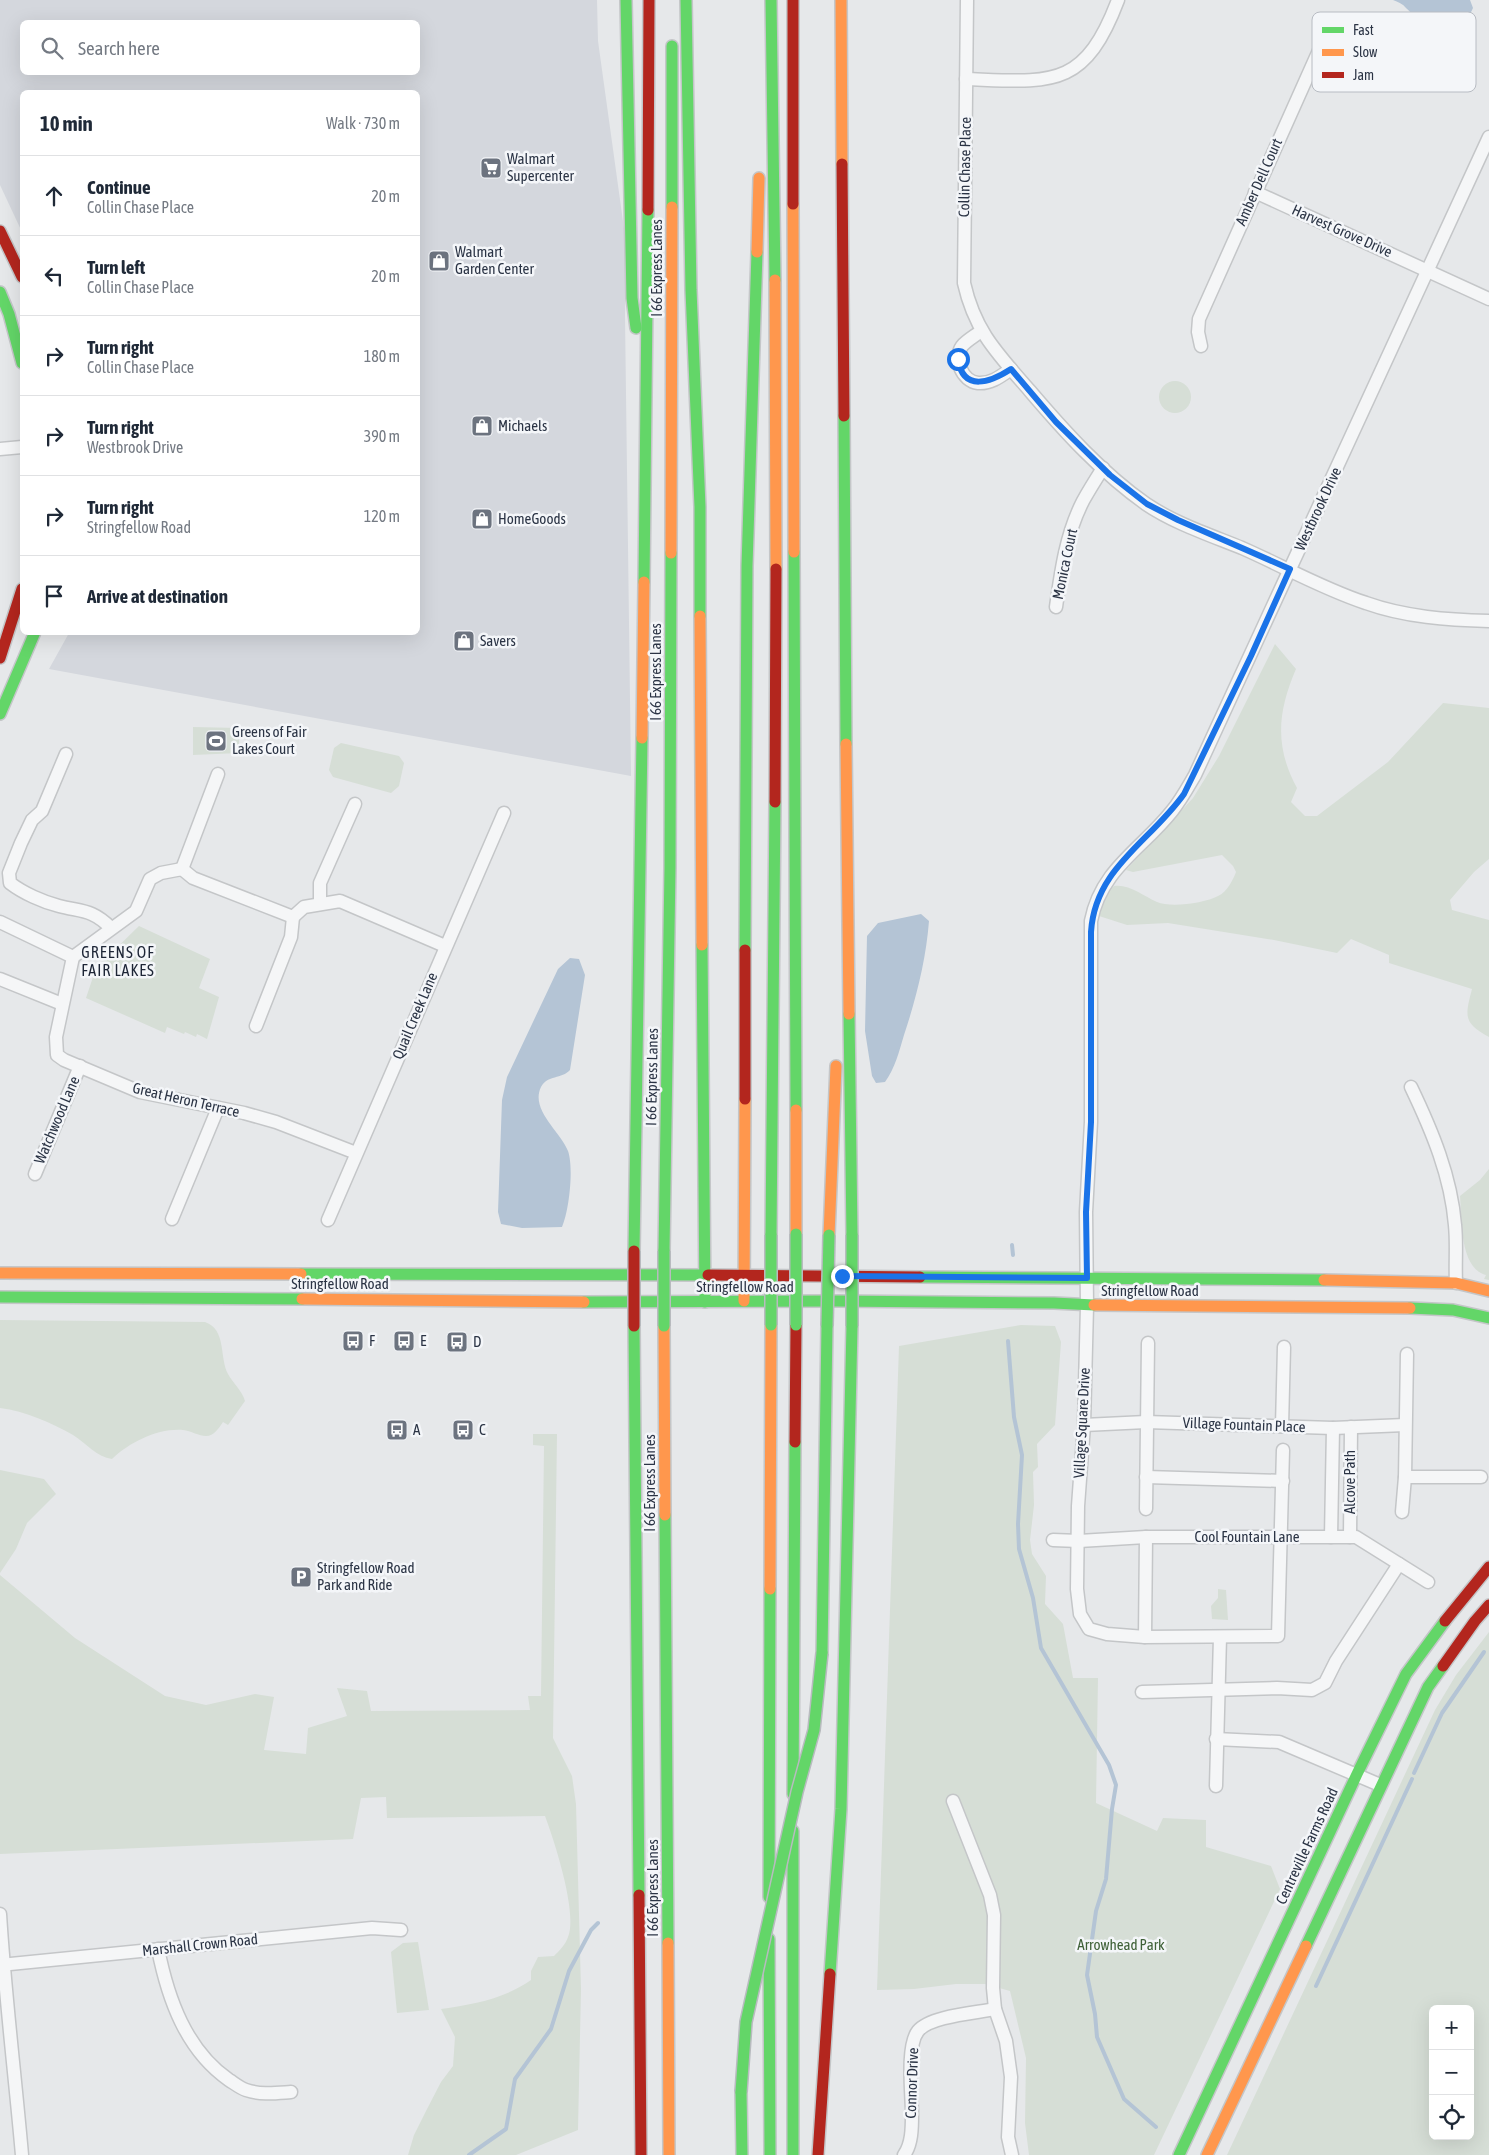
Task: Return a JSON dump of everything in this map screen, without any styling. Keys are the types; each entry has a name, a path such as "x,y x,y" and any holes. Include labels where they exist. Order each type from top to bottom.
{"main road":[{"path":"626,0 632,298 647,416"},
{"path":"641,2155 634,1251 647,416 649,0"},
{"path":"686,0 691,290 700,507 705,1302"},
{"path":"770,2155 771,1234 775,856 776,339 771,0"},
{"path":"793,0 796,1234 793,2155"},
{"path":"818,2155 841,1808 852,1326 841,0"},
{"name":"I 66 Express Lanes","path":"669,2155 664,1250 670,858 672,36"},
{"path":"744,1302 747,566 761,162 772,98"},
{"path":"0,231 20,273"},
{"path":"0,292 10,314 20,355"},
{"path":"0,658 11,630 20,596"},
{"path":"0,714 35,635"},
{"path":"838,1038 847,883"},
{"path":"742,2155 741,2092 746,2022 797,1792 814,1730 822,1653 829,1235 837,1057"},
{"name":"Stringfellow Road","path":"0,1273 1283,1279 1456,1283 1489,1291"},
{"name":"Stringfellow Road","path":"0,1297 1054,1303 1087,1306 1386,1307 1453,1310 1489,1318"},
{"name":"Centreville Farms Road","path":"1179,2155 1357,1774 1406,1674 1456,1606 1489,1567"},
{"path":"1207,2155 1428,1687 1475,1621 1489,1605"},
{"path":"668,2064 674,2155"}],"street":[{"name":"Collin Chase Place","path":"966,0 964,283 968,304 981,331 1011,369 1056,422 1103,468 1147,504 1178,520 1290,569 1340,594 1386,609 1436,618 1489,621"},
{"path":"966,80 1038,81 1060,76 1087,59 1100,42 1118,0"},
{"name":"Amber Dell Court","path":"1202,346 1198,332 1199,318 1312,64"},
{"name":"Westbrook Drive","path":"1087,1306 1086,1212 1091,1122 1091,932 1093,912 1106,882 1116,867 1172,811 1184,794 1239,683 1489,137"},
{"name":"Harvest Grove Drive","path":"1255,192 1489,299"},
{"path":"981,331 967,341 959,352 958,359 962,372 972,381 979,383 992,381 1011,369"},
{"path":"0,448 20,447"},
{"name":"Monica Court","path":"1056,607 1062,566 1073,525 1083,502 1103,468"},
{"path":"66,754 42,811 32,820 21,842 9,872 10,883 18,890 58,906 79,908 101,918 111,928"},
{"path":"182,869 218,774"},
{"path":"320,904 320,883 355,804"},
{"name":"Quail Creek Lane","path":"328,1220 444,946 504,813"},
{"path":"0,922 73,957 136,911 150,879 161,873 182,869"},
{"path":"182,869 193,878 293,917"},
{"path":"256,1026 291,937 293,917 304,906 340,901 444,946"},
{"name":"Great Heron Terrace","path":"73,957 56,1037 56,1055 140,1092 276,1122 356,1153"},
{"path":"0,979 62,1004"},
{"name":"Watchwood Lane","path":"35,1174 80,1066"},
{"path":"1411,1087 1433,1132 1448,1180 1456,1226 1456,1283"},
{"path":"172,1219 218,1108"},
{"name":"Village Square Drive","path":"1087,1306 1084,1425 1078,1506 1077,1589 1080,1614 1089,1629 1107,1634 1145,1637"},
{"path":"1146,1509 1148,1342"},
{"path":"1282,1426 1284,1347"},
{"path":"1402,1512 1405,1477 1407,1354"},
{"name":"Village Fountain Place","path":"1084,1425 1146,1422 1333,1428 1405,1425"},
{"name":"Alcove Path","path":"1350,1537 1351,1427"},
{"name":"Alcove Path","path":"1331,1537 1333,1428"},
{"path":"1146,1537 1145,1637 1278,1636 1283,1450"},
{"path":"1146,1477 1283,1482"},
{"path":"1405,1477 1481,1477"},
{"name":"Cool Fountain Lane","path":"1054,1540 1079,1541 1146,1537 1356,1537 1428,1582"},
{"path":"1142,1692 1277,1688 1312,1690 1325,1683 1336,1661 1399,1564"},
{"path":"1216,1786 1217,1691 1220,1637"},
{"path":"1216,1739 1279,1742 1357,1774 1380,1786"},
{"path":"953,1801 990,1896 994,1915 993,1988 995,2009 1006,2041 1011,2077 1008,2136 1012,2155"},
{"path":"0,1914 2,1965 11,2028 22,2155"},
{"name":"Marshall Crown Road","path":"2,1965 372,1928 401,1930"},
{"path":"158,1949 175,2011 195,2047 216,2071 244,2090 267,2094 291,2092"},
{"name":"Connor Drive","path":"904,2155 910,2148 912,2044 918,2030 933,2022 995,2009"}],"shaded area":[{"path":"0,0 597,0 598,41 626,243 625,317 631,776 49,669 68,635 420,635 420,90 20,90 20,228 0,185"}],"green space":[{"path":"1175,381 1181,382 1186,386 1190,391 1190,403 1186,408 1181,412 1175,413 1169,412 1164,408 1160,403 1159,397 1160,391 1164,386 1169,382"},
{"path":"1275,644 1296,669 1285,699 1281,728 1285,758 1297,788 1291,802 1305,816 1317,816 1388,762 1443,703 1489,708 1489,859 1474,872 1450,900 1452,910 1489,920 1489,1037 1474,1027 1468,1018 1467,1012 1472,989 1389,963 1389,955 1351,939 1337,953 1274,940 1168,923 1127,925 1099,916 1107,892 1114,886 1126,887 1163,904 1179,905 1212,899 1224,892 1229,886 1236,872 1222,855 1133,872 1126,870 1193,798 1219,756"},
{"name":"Greens of Fair Lakes Court","path":"193,727 239,728 239,753 193,755"},
{"path":"341,743 399,756 404,763 399,786 391,793 333,777 329,770 334,748"},
{"path":"139,926 210,959 199,988 219,997 207,1039 197,1034 196,1037 167,1027 165,1033 86,998 96,968"},
{"path":"1489,1169 1489,1280 1484,1279 1486,1275 1477,1270 1466,1253 1460,1196 1480,1180"},
{"path":"0,1320 205,1322 217,1331 220,1337 225,1367 245,1401 228,1425 223,1422 209,1436 183,1430 164,1431 145,1437 127,1447 112,1459 107,1458 56,1426 29,1415 0,1408"},
{"name":"Arrowhead Park","path":"1021,1325 1055,1326 1061,1342 1055,1425 1037,1444 1038,1467 1033,1472 1034,1505 1030,1540 1032,1554 1046,1576 1045,1604 1063,1624 1073,1678 1098,1678 1096,1803 1157,1831 1163,1818 1206,1820 1206,1847 1271,1866 1280,1889 1154,2155 1029,2155 1025,2123 1026,2058 1010,1991 985,1984 956,1984 914,1989 877,1990 899,1346"},
{"path":"533,1434 557,1434 553,1738 572,1776 576,1804 581,1989 578,2130 516,2155 408,2155 414,2135 426,2111 441,2082 453,2066 455,2037 441,2009 488,2000 521,1986 531,1980 531,1971 538,1957 554,1956 567,1940 570,1926 570,1911 564,1876 545,1816 387,1818 386,1797 361,1798 353,1839 0,1854 0,1575 75,1638 165,1696 206,1705 255,1694 274,1697 264,1750 306,1754 308,1728 347,1716 337,1688 367,1691 371,1711 530,1710 528,1696 541,1696 544,1446 533,1445"},
{"path":"0,1470 44,1479 56,1494 27,1523 16,1549 0,1573"},
{"path":"1218,1589 1226,1590 1228,1620 1212,1619 1211,1606 1218,1598"},
{"path":"1489,1632 1489,2155 1227,2155 1435,1710 1456,1675"},
{"path":"418,1942 429,2010 397,2013 391,1952 403,1943"}],"water":[{"path":"1393,0 1470,0 1473,8 1471,12 1410,12 1399,2"},
{"path":"921,914 929,921 926,950 916,993 894,1065 885,1082 876,1083 872,1076 865,1031 867,936 878,923"},
{"path":"570,958 579,959 585,975 570,1070 544,1083 539,1096 539,1104 547,1120 564,1143 570,1158 570,1189 565,1220 562,1227 522,1228 501,1224 498,1212 502,1100 507,1077 558,969"}],"waterway":[{"path":"1012,1245 1013,1255"},
{"path":"1008,1341 1014,1417 1022,1455 1018,1524 1019,1549 1033,1598 1041,1648 1109,1765 1116,1785 1106,1879 1096,1911 1087,1975 1095,2014 1097,2037 1124,2099 1156,2127"},
{"path":"1414,1773 1442,1713 1484,1652"},
{"path":"1316,1986 1412,1779"},
{"path":"469,2155 506,2129 515,2079 551,2029 569,1971 591,1930 598,1923"}],"traffic: fast":[{"path":"626,0 632,298 636,328"},
{"path":"686,0 691,290 700,507 700,616"},
{"path":"771,0 775,280"},
{"path":"672,46 672,207"},
{"path":"644,582 648,210"},
{"path":"745,950 747,566 757,252"},
{"path":"0,292 9,314 20,355"},
{"path":"844,416 846,744"},
{"path":"794,552 796,1110"},
{"path":"664,1251 670,868 671,553"},
{"path":"0,714 34,635"},
{"path":"634,1251 642,738"},
{"path":"771,1235 775,802"},
{"path":"702,945 705,1302"},
{"path":"849,1014 852,1235"},
{"path":"796,1234 796,1325"},
{"path":"771,1235 771,1325"},
{"path":"827,1326 829,1235"},
{"path":"852,1235 852,1326"},
{"path":"664,1251 664,1326"},
{"path":"301,1274 708,1275"},
{"path":"920,1277 1324,1280"},
{"path":"0,1297 302,1299"},
{"path":"584,1302 837,1301 1094,1305"},
{"path":"1410,1308 1453,1310 1489,1318"},
{"path":"634,1326 639,1895"},
{"path":"822,1653 827,1326"},
{"path":"830,1974 841,1809 852,1326"},
{"path":"793,1794 795,1442"},
{"path":"665,1515 668,1943"},
{"path":"769,1897 770,1589"},
{"path":"1179,2155 1357,1774 1406,1674 1445,1621"},
{"path":"741,2092 746,2022 797,1792 814,1730 822,1653"},
{"path":"1306,1946 1428,1687 1443,1666"},
{"path":"793,1831 793,2155"},
{"path":"769,1939 770,2155"},
{"path":"741,2092 742,2155"}],"traffic: slow":[{"path":"841,0 842,164"},
{"path":"757,252 759,178"},
{"path":"793,204 794,552"},
{"path":"671,553 672,207"},
{"path":"775,280 776,569"},
{"path":"642,738 644,582"},
{"path":"700,616 702,945"},
{"path":"846,744 849,1014"},
{"path":"829,1235 836,1066"},
{"path":"744,1301 745,1099"},
{"path":"796,1110 796,1234"},
{"path":"0,1273 301,1274"},
{"path":"1324,1280 1456,1283 1489,1291"},
{"path":"302,1299 584,1302"},
{"path":"1094,1305 1410,1308"},
{"path":"770,1589 771,1325"},
{"path":"664,1326 665,1515"},
{"path":"668,1943 669,2155"},
{"path":"1207,2155 1306,1946"}],"traffic: jam":[{"path":"648,210 649,0"},
{"path":"793,0 793,204"},
{"path":"842,164 844,416"},
{"path":"0,231 20,273"},
{"path":"775,802 776,569"},
{"path":"0,658 20,595"},
{"path":"745,950 745,1099"},
{"path":"634,1251 634,1326"},
{"path":"708,1275 920,1277"},
{"path":"795,1442 796,1325"},
{"path":"1445,1621 1489,1567"},
{"path":"1443,1666 1475,1621 1489,1605"},
{"path":"639,1895 641,2155"},
{"path":"818,2155 830,1974"}],"place":[{"name":"Walmart Supercenter","path":"491,168"},
{"name":"Walmart Garden Center","path":"439,261"},
{"name":"Michaels","path":"482,426"},
{"name":"HomeGoods","path":"482,519"},
{"name":"Savers","path":"464,641"},
{"name":"Greens of Fair Lakes Court","path":"216,741"},
{"name":"F","path":"353,1341"},
{"name":"E","path":"404,1341"},
{"name":"D","path":"457,1342"},
{"name":"A","path":"397,1430"},
{"name":"C","path":"463,1430"},
{"name":"Stringfellow Road Park and Ride","path":"301,1577"}],"district":[{"name":"GREENS OF FAIR LAKES","path":"118,961"}],"route":[{"path":"842,1276 1087,1278 1086,1212 1091,1122 1091,932 1093,912 1098,897 1116,867 1172,811 1195,775 1290,569 1178,520 1147,504 1110,475 1056,422 1011,369 992,381 979,383 972,381 962,372 958,359"}]}
